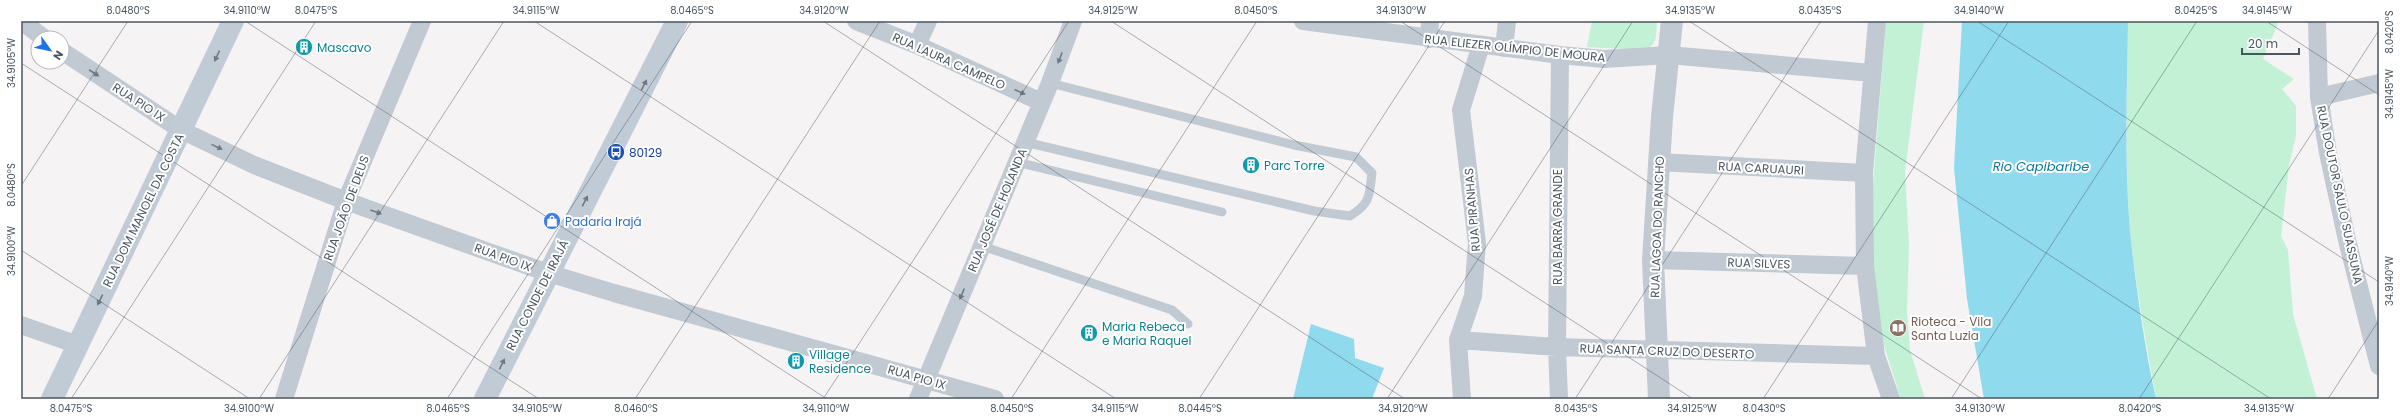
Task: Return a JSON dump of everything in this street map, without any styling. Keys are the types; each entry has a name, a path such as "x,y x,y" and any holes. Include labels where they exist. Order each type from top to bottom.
{"main road":[{"name":"RUA DOM MANOEL DA COSTA","path":"52,399 233,21"},
{"name":"RUA CONDE DE IRAJÁ","path":"485,399 677,21"}],"street":[{"path":"21,21 33,30"},
{"name":"RUA JOÃO DE DEUS","path":"284,399 346,201 422,21"},
{"name":"RUA LAURA CAMPELO","path":"856,21 918,45 1041,102"},
{"path":"918,45 928,21"},
{"name":"RUA JOSÉ DE HOLANDA","path":"918,399 1050,83 1073,21"},
{"name":"RUA ELIEZER OLÍMPIO DE MOURA","path":"1302,21 1429,39 1560,55 1604,59 1669,55 1872,73"},
{"path":"1429,39 1430,21"},
{"path":"1504,48 1507,21"},
{"name":"RUA LAGOA DO RANCHO","path":"1659,399 1656,351 1654,260 1659,162 1672,21"},
{"path":"1877,21 1864,173 1865,266 1876,356 1891,399"},
{"name":"RUA DOUTOR SAULO SUASSUNA","path":"2317,21 2319,97 2328,153 2347,240 2379,366"},
{"name":"RUA PIRANHAS","path":"1462,399 1458,340 1473,296 1477,243 1461,110 1481,45"},
{"name":"RUA BARRA GRANDE","path":"1559,399 1557,347 1560,55"},
{"name":"RUA PIO IX","path":"70,56 181,130 254,165 346,201 548,273 996,399"},
{"path":"2319,97 2379,82"},
{"name":"RUA CARUAURI","path":"1659,162 1864,173"},
{"name":"RUA SILVES","path":"1654,260 1865,266"},
{"path":"21,325 78,345"},
{"name":"RUA SANTA CRUZ DO DESERTO","path":"1458,340 1557,347 1656,351 1876,356"}],"lane":[{"path":"1025,142 1307,209 1343,215 1350,216 1364,208 1369,195 1372,173 1356,157 1294,145 1050,83"},
{"path":"1016,162 1222,212"},
{"path":"982,246 1172,310 1188,324"}],"green space":[{"path":"1592,21 1657,21 1654,43 1643,50 1587,47"},
{"path":"1886,21 1924,21 1905,172 1909,245 1907,311 1910,350 1925,399 1901,399 1871,304 1868,248"},
{"path":"2128,21 2279,21 2263,59 2294,79 2282,89 2296,106 2296,136 2289,165 2281,236 2288,250 2293,314 2317,399 2156,399 2138,294 2132,252 2128,205 2126,152"}],"water":[{"name":"Rio Capibaribe","path":"1962,21 2128,21 2126,152 2128,205 2141,315 2156,399 1984,399 1967,299 1954,168"},
{"path":"1311,324 1354,339 1355,358 1384,368 1372,399 1293,399"}],"place":[{"name":"Mascavo","path":"304,47"},
{"name":"80129","path":"616,152"},
{"name":"Parc Torre","path":"1251,165"},
{"name":"Padaria Irajá","path":"552,221"},
{"name":"Rioteca - Vila Santa Luzia","path":"1898,328"},
{"name":"Maria Rebeca e Maria Raquel","path":"1089,333"},
{"name":"Village Residence","path":"796,361"}]}
